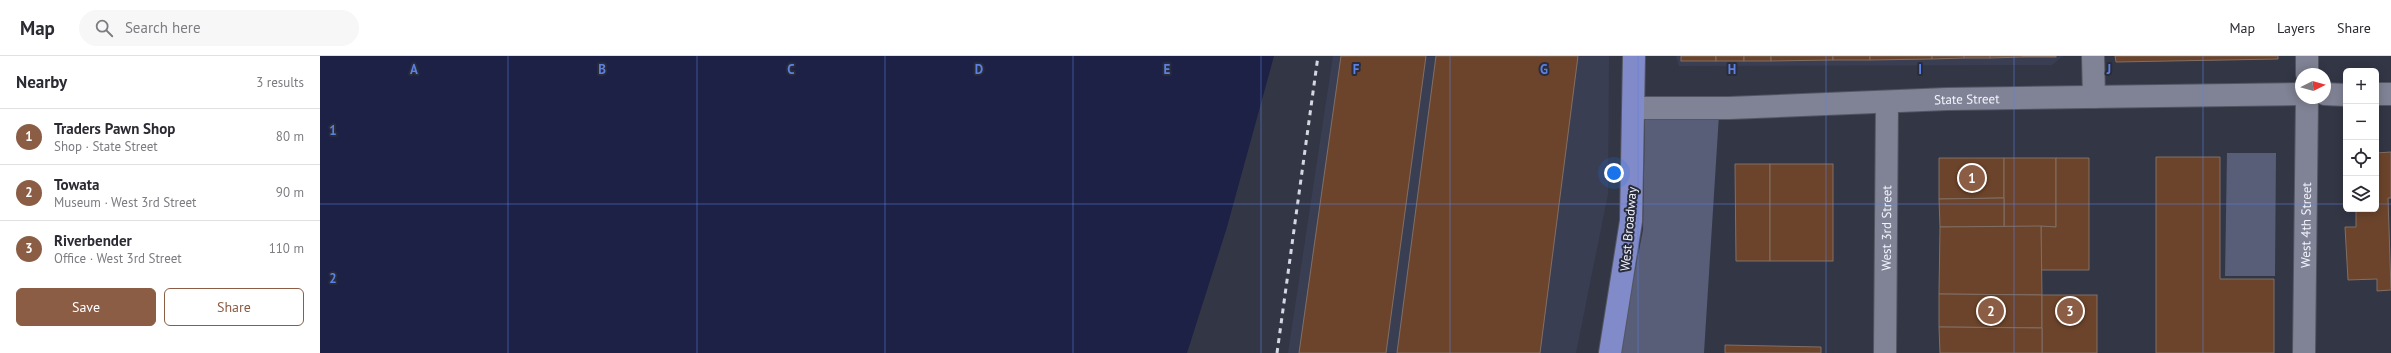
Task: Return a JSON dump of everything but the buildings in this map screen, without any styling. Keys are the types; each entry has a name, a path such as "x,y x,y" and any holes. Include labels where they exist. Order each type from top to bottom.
{"main road":[{"name":"West Broadway","path":"1610,353 1631,221 1634,56"}],"street":[{"path":"2093,56 2094,96"},
{"path":"2307,56 2307,68"},
{"name":"State Street","path":"1634,108 1729,108 2094,96 2295,94"},
{"path":"2331,94 2343,95"},
{"path":"2379,94 2391,94"},
{"name":"West 3rd Street","path":"1885,353 1887,102"},
{"name":"West 4th Street","path":"2304,353 2307,104"}],"shaded area":[{"path":"320,56 1274,56 1227,227 1187,353 320,353"},
{"path":"1333,56 1609,56 1608,194 1576,353 1288,353"},
{"path":"1676,56 2063,56 2052,65 1679,66"},
{"path":"1719,115 1704,353 1619,353 1643,230 1645,116"},
{"path":"2227,153 2276,153 2275,276 2225,276"}],"railway":[{"path":"1277,353 1318,56"}],"place":[{"name":"Traders Pawn Shop","path":"1972,178"},
{"name":"Towata","path":"1991,311"},
{"name":"Riverbender","path":"2070,311"}]}
